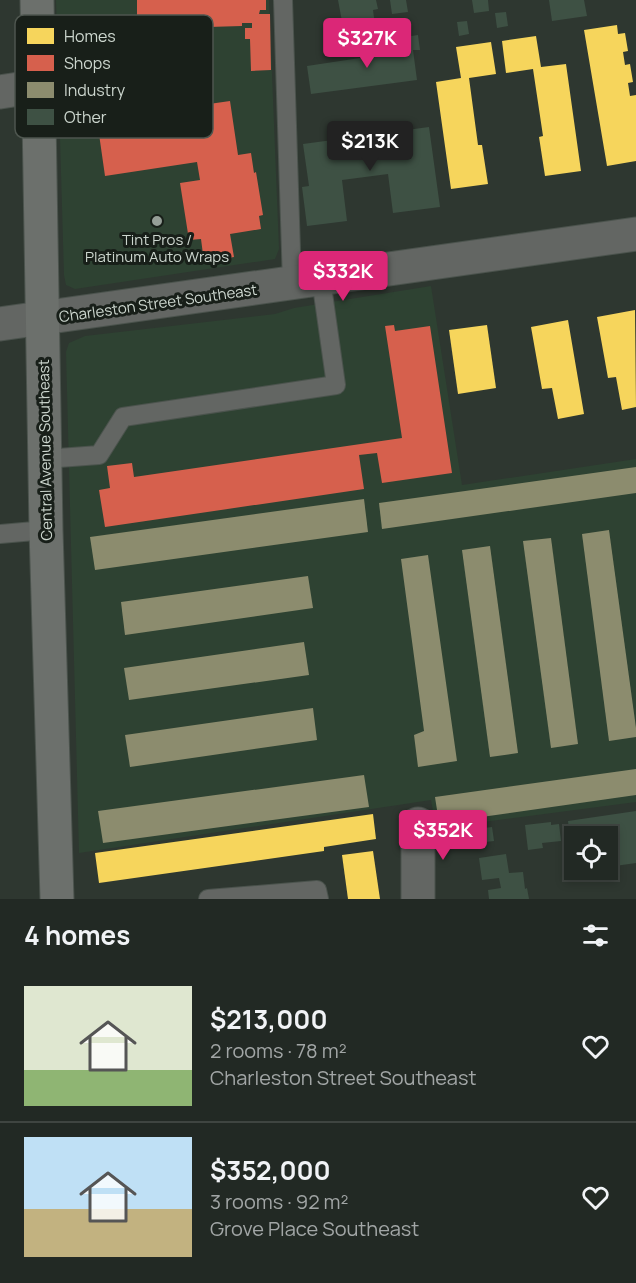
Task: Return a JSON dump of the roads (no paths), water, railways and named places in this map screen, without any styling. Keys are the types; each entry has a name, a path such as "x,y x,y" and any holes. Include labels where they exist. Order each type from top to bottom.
{"main road":[{"name":"Central Avenue Southeast","path":"37,0 37,15"},
{"name":"Central Avenue Southeast","path":"40,138 46,530 57,899"}],"street":[{"path":"0,92 15,90"},
{"name":"Charleston Street Southeast","path":"0,324 636,234"},
{"path":"418,824 418,899"}],"lane":[{"path":"45,459 99,455 123,417 336,385 306,281 283,0"},
{"path":"0,534 46,530"},
{"path":"208,899 317,890 319,899"}],"place":[{"name":"Tint Pros / Platinum Auto Wraps","path":"157,221"}]}
